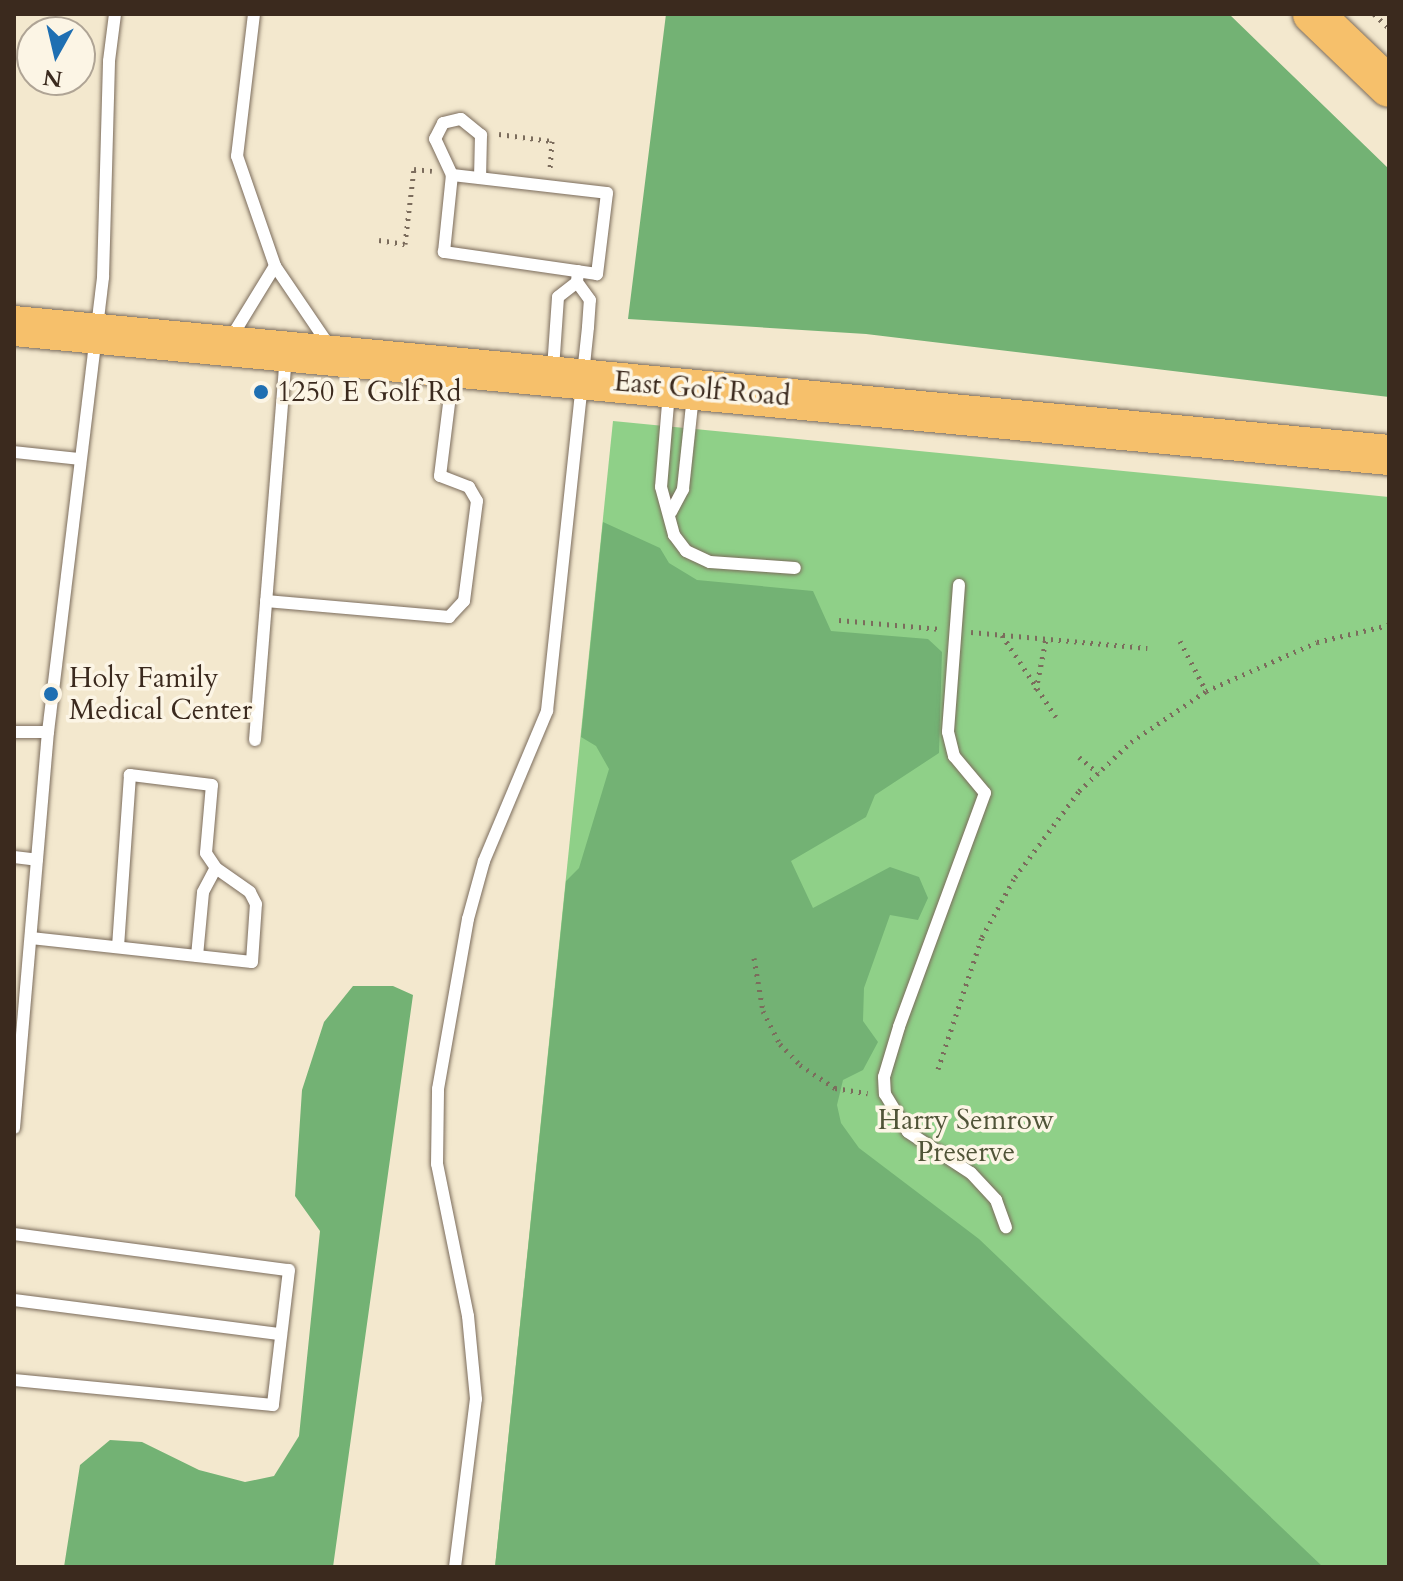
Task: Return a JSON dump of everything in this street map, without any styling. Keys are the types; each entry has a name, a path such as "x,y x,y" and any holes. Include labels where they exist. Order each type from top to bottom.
{"main road":[{"path":"1313,14 1389,87"},
{"name":"East Golf Road","path":"14,326 1389,455"}],"lane":[{"path":"14,1128 48,732 96,333 115,14"},
{"path":"254,14 237,156 275,266 337,355"},
{"path":"452,175 607,193 597,274 577,276 444,252 452,175 435,139 443,123 461,119 481,135 480,178"},
{"path":"225,345 275,266"},
{"path":"568,376 590,300 577,276"},
{"path":"455,1567 476,1399 468,1316 437,1164 438,1089 468,919 484,861 547,711 568,376 558,297 577,276"},
{"path":"255,740 286,351"},
{"path":"266,601 449,617 464,601 477,501 469,487 440,476 454,366"},
{"path":"671,512 683,489 682,387"},
{"path":"682,387 661,487 671,512 674,535 686,551 710,562 795,568"},
{"path":"14,452 80,459"},
{"path":"959,585 948,732 954,756 985,793 899,1027 884,1077 885,1094 908,1132 971,1173 996,1200 1006,1227"},
{"path":"14,732 48,732"},
{"path":"31,938 252,962 256,904 250,892 216,868 206,853 212,785 130,775 118,947"},
{"path":"14,857 37,860"},
{"path":"197,956 203,892 216,868"},
{"path":"14,1234 289,1270 273,1405 14,1380"},
{"path":"14,1300 281,1334"}],"path":[{"path":"1374,14 1389,28"},
{"path":"839,620 1147,648"},
{"path":"938,1069 982,937 1048,827 1098,773 1131,742 1206,691 1317,642 1389,625"},
{"path":"1002,635 1056,717"},
{"path":"1036,690 1046,639"},
{"path":"1180,641 1206,691"},
{"path":"1079,757 1098,773"},
{"path":"754,958 763,1011 780,1044 800,1065 835,1088 885,1094"}],"green space":[{"path":"666,14 1229,14 1389,169 1389,397 866,334 628,319"},
{"name":"Harry Semrow Preserve","path":"613,421 1389,497 1389,1567 495,1567"},
{"path":"603,522 660,548 669,563 697,580 813,591 831,631 928,639 942,652 939,753 875,795 866,817 791,861 813,908 890,867 919,877 928,898 918,920 890,915 864,988 863,1021 878,1042 863,1070 843,1080 837,1105 841,1123 859,1148 979,1239 1323,1567 495,1567 566,881 579,868 609,769 596,746 581,737"},
{"path":"353,986 393,986 413,995 333,1567 64,1567 80,1465 110,1440 142,1442 199,1470 245,1482 274,1476 299,1436 320,1231 295,1196 302,1090 324,1022"}],"place":[{"name":"1250 E Golf Rd","path":"261,392"},
{"name":"Holy Family Medical Center","path":"51,694"}]}
